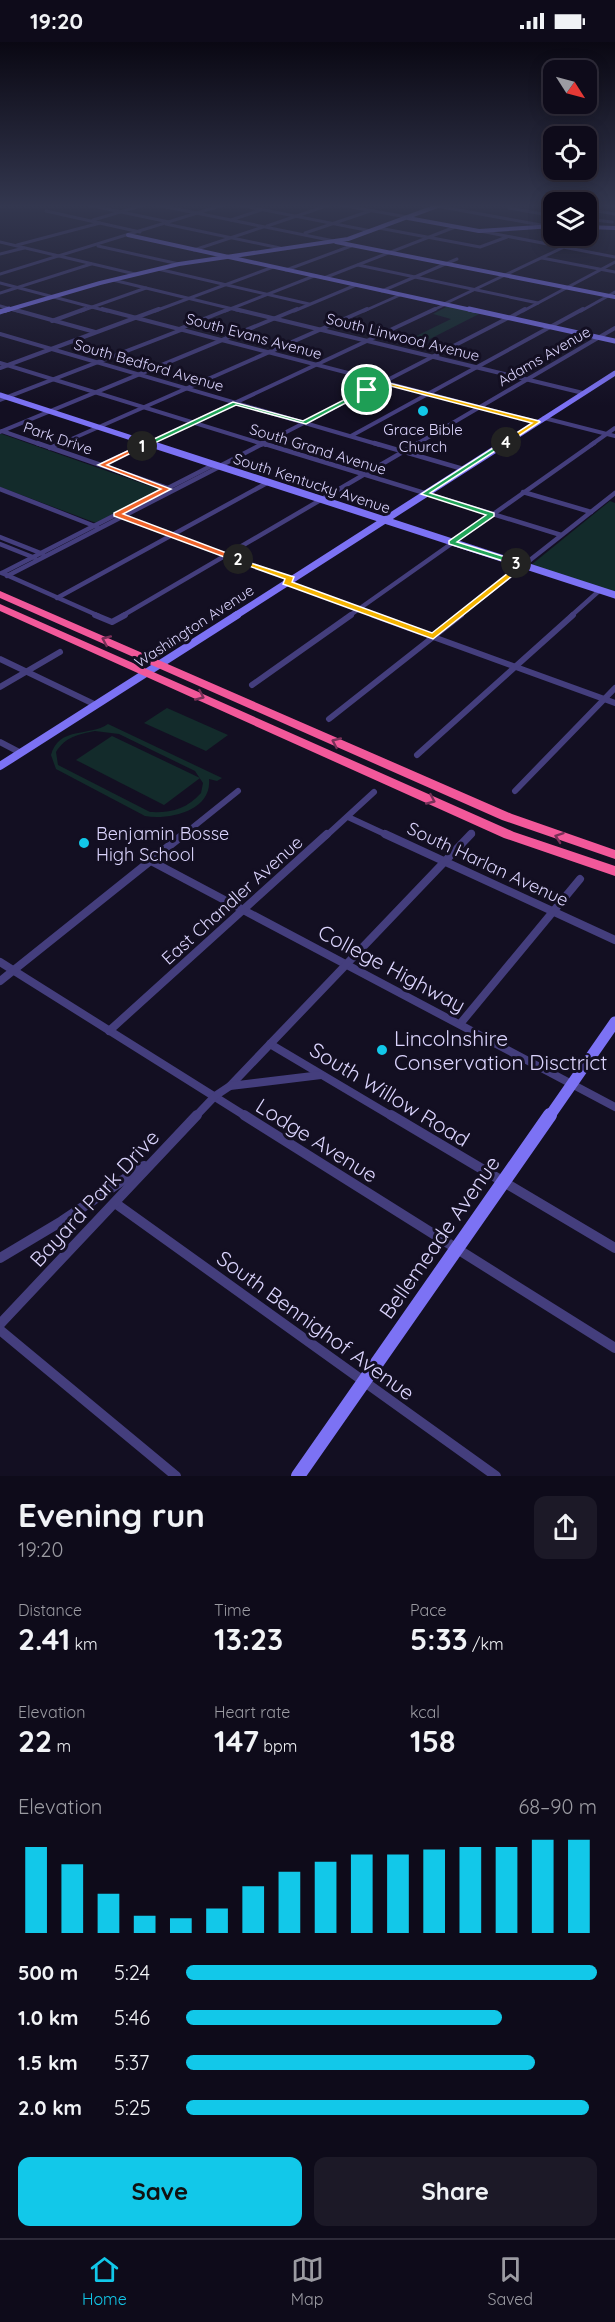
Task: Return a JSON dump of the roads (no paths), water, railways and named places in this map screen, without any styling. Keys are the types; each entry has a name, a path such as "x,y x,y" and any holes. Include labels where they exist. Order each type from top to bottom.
{"highway":[{"path":"0,594 515,820 615,855"},
{"path":"20,603 7,604 3,608 509,835 615,871"},
{"path":"378,776 392,775 394,770 390,765"}],"street":[{"path":"0,293 64,272"},
{"path":"127,272 135,274"},
{"path":"0,312 145,272"},
{"path":"170,272 310,304"},
{"path":"0,368 260,272"},
{"path":"295,272 615,341"},
{"path":"324,278 340,272"},
{"path":"390,272 538,303"},
{"path":"382,291 426,272"},
{"path":"482,272 615,297"},
{"path":"101,465 511,272"},
{"path":"267,483 57,598 5,575 596,272"},
{"path":"2,397 314,276"},
{"name":"South Linwood Avenue","path":"112,280 583,393"},
{"name":"South Evans Avenue","path":"0,283 479,407 615,436"},
{"path":"1,431 356,285"},
{"path":"52,321 147,288"},
{"path":"351,436 615,292"},
{"path":"50,448 400,295"},
{"path":"0,306 95,333"},
{"name":"Adams Avenue","path":"57,598 112,622 615,328"},
{"name":"South Bedford Avenue","path":"0,334 463,469"},
{"name":"South Grand Avenue","path":"0,363 561,535"},
{"name":"Washington Avenue","path":"0,766 540,420 613,376"},
{"name":"South Kentucky Avenue","path":"2,397 615,595"},
{"path":"252,685 615,428"},
{"name":"Park Drive","path":"1,431 170,490"},
{"path":"1,490 100,528"},
{"path":"523,492 591,512"},
{"path":"329,719 615,493"},
{"path":"607,500 615,502"},
{"path":"0,543 40,557 95,526 120,516 226,555 357,609 615,703"},
{"path":"0,537 40,557"},
{"path":"417,755 600,590"},
{"path":"0,687 60,652"},
{"path":"0,659 96,705"},
{"path":"515,791 615,688"},
{"path":"0,741 21,753"},
{"path":"0,981 238,791"},
{"name":"East Chandler Avenue","path":"109,1031 374,792"},
{"name":"South Harlan Avenue","path":"348,817 615,939"},
{"path":"230,1086 472,833"},
{"name":"College Highway","path":"151,861 615,1107"},
{"path":"460,1024 580,879"},
{"name":"Lodge Avenue","path":"0,962 455,1250 459,1250 615,1348"},
{"name":"Bellemeade Avenue","path":"298,1476 615,1022"},
{"name":"South Willow Road","path":"270,1044 615,1248"},
{"path":"230,1086 321,1076"},
{"name":"Bayard Park Drive","path":"0,1324 152,1161 215,1096 230,1086"},
{"path":"0,1258 62,1221 152,1161"},
{"name":"South Bennighof Avenue","path":"115,1203 495,1476"},
{"path":"0,1330 176,1476"}],"place":[{"name":"Grace Bible Church","path":"423,411"},
{"name":"Benjamin Bosse High School","path":"84,843"},
{"name":"Lincolnshire Conservation Disctrict","path":"382,1050"}]}
